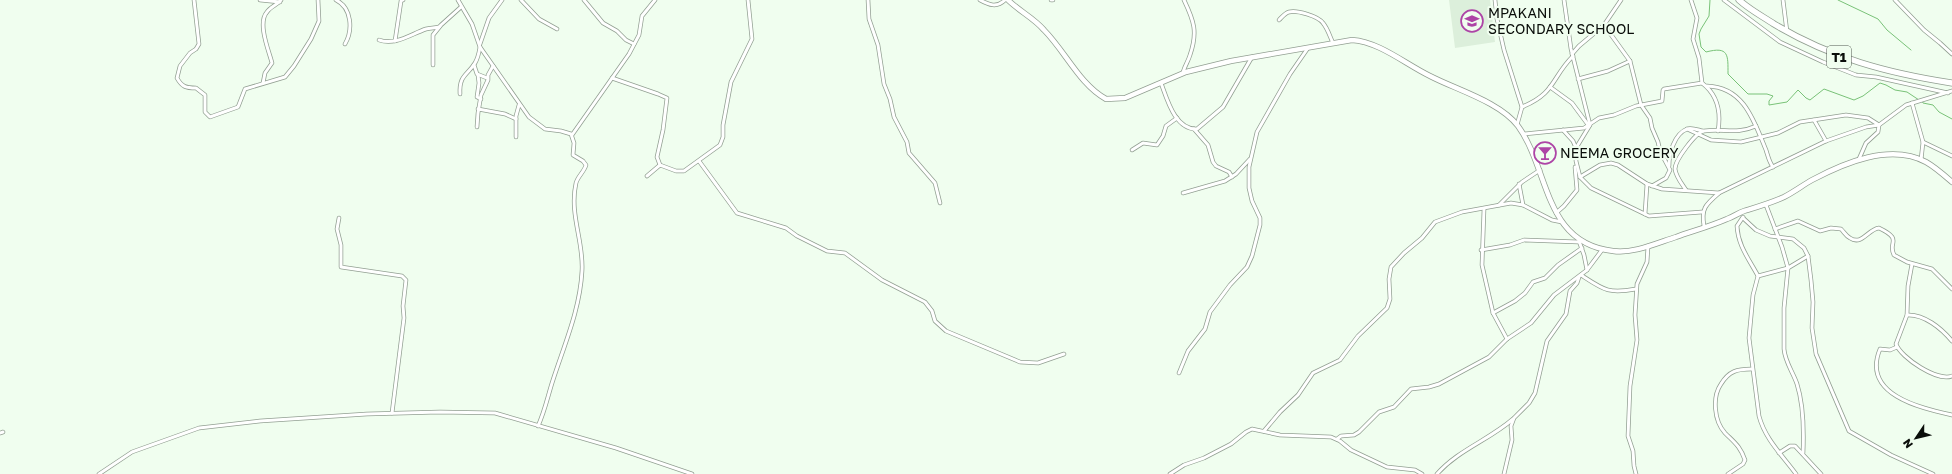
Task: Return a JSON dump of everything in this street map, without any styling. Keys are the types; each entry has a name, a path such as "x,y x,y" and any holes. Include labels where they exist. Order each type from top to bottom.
{"highway":[{"name":"T1","path":"1739,0 1748,8 1787,32 1831,54 1912,77 1952,83"}],"street":[{"path":"194,0 199,44 196,49 190,53 178,70 177,78 179,82 187,88 196,88 205,95 205,112 210,117 238,107 245,89 285,77 302,54 319,21 318,0"},
{"path":"260,0 280,1"},
{"path":"336,0 343,4 348,15 350,36 345,44"},
{"path":"395,41 401,1 405,0"},
{"path":"458,0 472,24 480,46 519,105 533,122 541,128 566,132 572,135"},
{"path":"460,94 461,80 474,65 489,18 502,0"},
{"path":"521,0 539,19 557,29"},
{"path":"584,0 603,23 617,31 626,40 634,44"},
{"path":"538,426 546,407 553,380 574,320 582,270 574,207 576,183 586,165 583,161 573,155 572,135 634,44 641,30 642,16 654,0"},
{"path":"660,165 681,171 687,170 720,145 723,140 723,125 731,82 752,39 748,0"},
{"path":"868,0 869,19 878,45 884,85 890,99 894,117 907,142 909,152 935,183 940,203"},
{"path":"980,0 995,5 1000,5 1005,0"},
{"path":"1008,0 1043,28 1064,52 1090,87 1106,99 1125,98 1183,73 1231,60 1352,40 1370,44 1430,76 1492,106 1517,125 1523,134 1540,170 1545,190 1556,213 1578,240 1582,248 1587,270"},
{"path":"1183,73 1190,53 1195,29 1184,0"},
{"path":"1495,0 1497,19 1504,50 1522,107 1517,125"},
{"path":"1564,0 1572,55 1590,125 1576,148"},
{"path":"1522,107 1540,98 1550,87 1561,69 1579,46 1604,25 1622,0"},
{"path":"1691,0 1697,18 1693,39 1699,58 1702,83"},
{"path":"1724,0 1780,42 1823,62 1856,75 1876,77 1948,93"},
{"path":"1783,0 1787,32"},
{"path":"1894,0 1924,30 1952,54"},
{"path":"263,83 265,73 272,63 264,36 263,23 265,15 280,1"},
{"path":"434,65 432,38 439,27 461,7"},
{"path":"1280,20 1285,14 1290,12 1303,13 1318,19 1323,23 1333,43"},
{"path":"1604,25 1630,62 1642,105 1650,118 1662,155 1669,166"},
{"path":"379,40 387,42 395,41 424,29 439,27"},
{"path":"1179,373 1188,351 1205,329 1213,308 1230,285 1247,267 1252,256 1260,225 1260,218 1252,201 1249,188 1251,158 1259,126 1290,74 1308,48"},
{"path":"1194,129 1202,126 1223,107 1252,57"},
{"path":"1578,79 1608,71 1630,62"},
{"path":"474,65 478,74 479,83 477,96 480,99"},
{"path":"477,127 480,99 493,66"},
{"path":"478,74 487,78"},
{"path":"612,78 667,98 664,130 657,157 660,165"},
{"path":"1161,82 1177,118 1181,123 1194,129 1209,147 1213,162 1216,166 1229,172 1232,177"},
{"path":"1523,134 1584,128 1599,118 1614,115 1642,105 1662,101 1664,89 1702,83 1707,86 1721,87 1739,98 1751,115 1773,167"},
{"path":"1707,86 1719,109 1720,119 1718,131"},
{"path":"1550,87 1572,103 1590,125"},
{"path":"1704,226 1702,212 1707,204 1719,193 1773,167 1790,157 1826,141 1866,127 1879,125 1899,108 1952,91"},
{"path":"1912,103 1923,142 1920,160"},
{"path":"516,137 516,119 519,105"},
{"path":"478,109 505,114 516,119"},
{"path":"1687,129 1697,135 1711,140 1740,142 1778,132 1800,122 1846,115 1868,118 1879,125"},
{"path":"1132,150 1143,143 1157,145 1163,136 1166,126 1177,118"},
{"path":"1814,120 1826,141"},
{"path":"1859,159 1866,143 1878,132 1879,125"},
{"path":"1687,129 1703,131 1742,131 1756,126"},
{"path":"1652,186 1666,178 1670,170 1669,166 1672,148 1679,137 1687,129"},
{"path":"1556,213 1572,198 1577,190 1576,148 1573,141 1562,130"},
{"path":"1686,190 1676,174 1676,164 1697,135 1703,131"},
{"path":"1923,142 1952,156"},
{"path":"1482,250 1510,245 1524,240 1578,240 1602,250 1616,252 1648,246 1742,212 1766,205 1786,196 1843,164 1859,159 1890,155 1920,160 1926,162 1952,182"},
{"path":"1183,193 1225,181 1232,177 1251,158"},
{"path":"699,161 737,213 781,226 827,251 845,253 882,280 925,302 930,307 937,324 956,336 1025,363 1038,363 1064,354"},
{"path":"1576,161 1580,177 1591,188 1645,214 1654,216 1702,212"},
{"path":"1580,177 1600,165 1611,163 1618,165 1647,184 1670,191 1686,190 1698,193 1719,193"},
{"path":"647,176 660,165"},
{"path":"1496,207 1520,184 1540,170"},
{"path":"1520,184 1523,205"},
{"path":"1645,214 1647,184"},
{"path":"1264,431 1298,394 1313,373 1340,360 1358,336 1387,308 1390,299 1390,270 1404,253 1422,238 1438,220 1462,212 1496,207 1511,203 1523,205 1552,220 1562,222"},
{"path":"1766,205 1774,229 1779,238 1788,268 1784,308 1784,355 1795,377 1800,392 1803,424 1803,453"},
{"path":"1484,209 1482,265 1493,313 1507,339"},
{"path":"1742,212 1743,218 1756,230 1800,243 1808,256 1813,302 1812,328 1814,348 1846,427 1852,434 1930,474"},
{"path":"339,218 337,230 340,245 341,267 402,276 406,280 402,306 404,318 392,413"},
{"path":"1743,218 1737,226 1738,238 1743,251 1758,276"},
{"path":"1774,229 1798,221 1820,231 1831,228 1841,229 1850,239 1854,240 1863,238 1873,230 1879,228 1888,233 1893,239 1894,243 1892,250 1894,255 1912,264 1932,269 1952,289"},
{"path":"1636,474 1633,451 1628,436 1630,386 1637,340 1635,315 1636,289 1638,280 1647,262 1648,246"},
{"path":"1493,313 1515,301 1525,293 1533,282 1545,278 1558,265 1582,248"},
{"path":"1170,474 1184,465 1204,458 1231,444 1252,429 1280,435 1337,439 1341,436 1354,435 1379,412 1394,407 1411,389 1430,387 1481,362 1496,351 1507,339 1531,323 1554,295 1587,270 1602,250"},
{"path":"1758,276 1788,268 1808,256"},
{"path":"1912,264 1908,286 1907,315 1897,338 1897,347 1912,362 1934,374 1945,378 1952,376"},
{"path":"1580,276 1608,291 1621,292 1636,289"},
{"path":"1437,474 1458,455 1502,428 1530,403 1535,393 1547,341 1566,314 1570,291 1577,283 1580,276"},
{"path":"1758,276 1754,287 1749,338 1761,425 1779,454 1796,474"},
{"path":"1907,315 1918,316 1934,324 1952,341"},
{"path":"1897,347 1890,350 1880,349 1877,361 1877,370 1889,392 1896,398 1912,405 1952,415"},
{"path":"1728,474 1743,464 1745,460 1735,441 1725,432 1720,424 1715,408 1716,392 1725,378 1733,371 1752,368"},
{"path":"99,474 132,452 199,428 260,421 392,413 494,413 616,448 692,474"},
{"path":"1504,474 1512,443 1511,426 1514,418"},
{"path":"1337,439 1350,450 1387,467 1415,470 1422,474"},
{"path":"1779,454 1793,445 1798,447 1821,474"}],"shaded area":[{"name":"MPAKANI SECONDARY SCHOOL","path":"1449,0 1490,0 1495,42 1455,48"}],"waterway":[{"path":"1710,0 1709,16 1699,34 1701,47 1706,52 1714,50 1723,51 1727,57 1728,74 1748,94 1767,94 1773,96 1769,101 1769,105 1787,102 1798,90 1810,100 1824,89 1854,100 1863,96 1880,83 1895,90 1907,92 1919,100"},
{"path":"1838,0 1878,19 1887,30 1911,50"},
{"path":"1922,101 1923,103 1933,105 1939,112 1952,119"}],"place":[{"name":"MPAKANI SECONDARY SCHOOL","path":"1472,21"},
{"name":"NEEMA GROCERY","path":"1545,153"}]}
